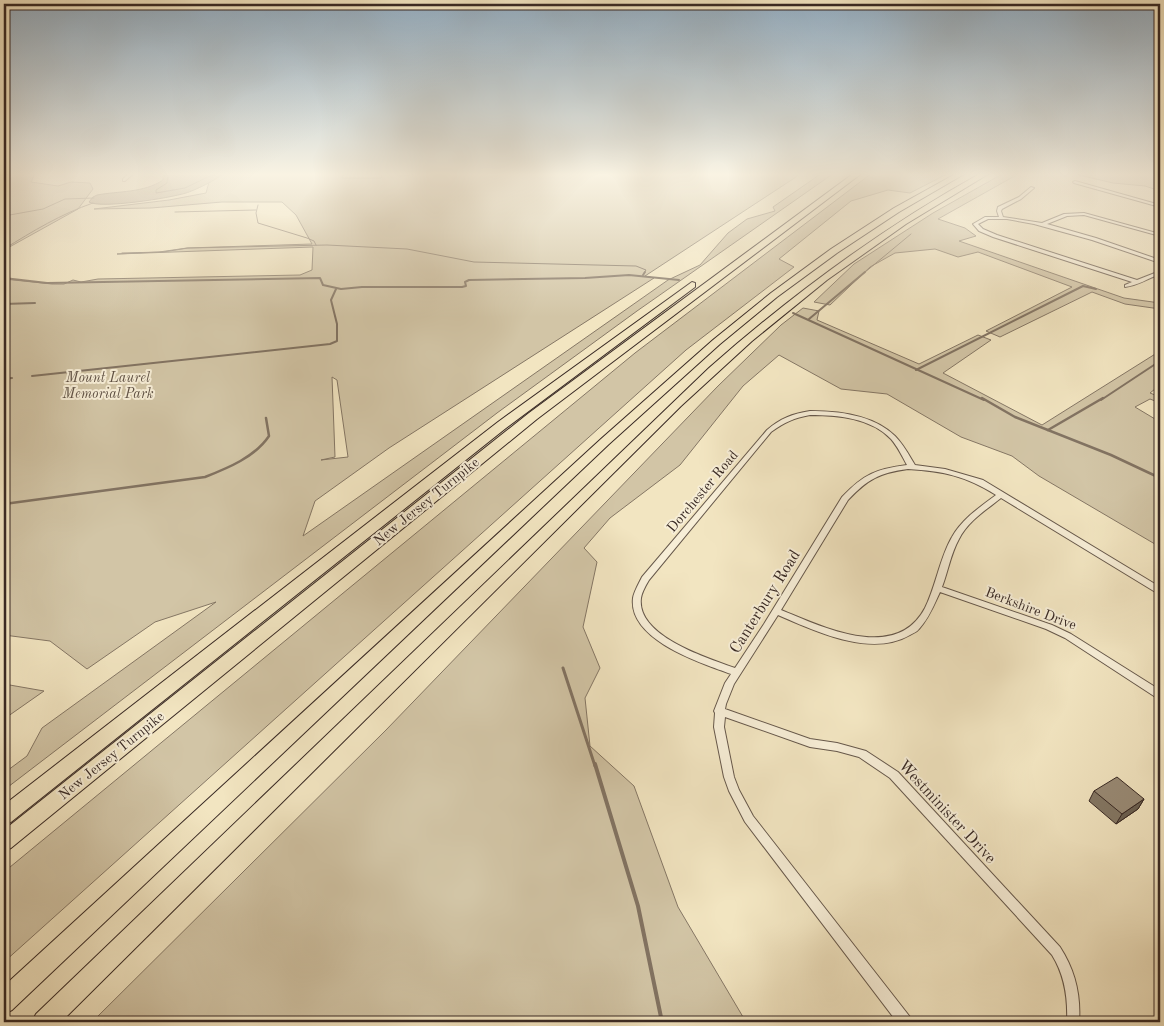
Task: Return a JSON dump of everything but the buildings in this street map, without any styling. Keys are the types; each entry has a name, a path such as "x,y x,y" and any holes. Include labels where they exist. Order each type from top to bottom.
{"highway":[{"name":"New Jersey Turnpike","path":"4,816 537,398 781,221"},
{"name":"New Jersey Turnpike","path":"4,842 551,402 795,221"},
{"path":"4,1002 600,446 710,346 779,290 841,245 880,221"},
{"path":"44,1022 677,404 739,346 804,292 871,242 905,221"}],"street":[{"path":"977,221 976,226 985,232 1138,282"},
{"path":"1032,221 1160,262"},
{"path":"1044,224 1052,221"},
{"path":"1110,221 1160,234"},
{"path":"1127,286 1160,272"},
{"name":"Dorchester Road","path":"737,672 697,657 657,637 646,626 637,611 637,598 645,578 769,431 781,421 800,415 830,414 854,417 876,425 892,436 912,467"},
{"name":"Canterbury Road","path":"905,1022 770,847 741,805 729,777 719,727 720,711 725,693 737,672 849,493 866,478 881,471 912,467 928,468 954,473 980,482 1160,591"},
{"path":"776,611 839,636 865,642 879,642 901,636 913,630 927,611 959,532 971,518 1001,494"},
{"name":"Berkshire Drive","path":"937,588 1021,617 1068,636 1160,695"},
{"name":"Westminister Drive","path":"720,711 810,744 837,747 862,754 894,775 1064,962 1072,988 1073,1022"}],"green space":[{"path":"4,221 57,221 4,250"},
{"name":"Mount Laurel Memorial Park","path":"299,221 729,221 645,276 654,278 389,448 315,501 303,536 668,280 700,265 728,233 744,221 766,221 637,311 497,413 4,790 4,773 27,756 42,728 216,602 155,622 87,669 50,641 4,635 4,504 6,503 4,503 4,279 64,284 73,280 81,282 98,279 300,275 312,270 313,247 117,254 159,252 187,248 312,244","holes":["332,377 337,380 348,457 321,460 335,457"]},
{"path":"809,221 826,221 779,259 794,267 686,350 4,962 4,872 635,353"},
{"path":"921,221 944,221 965,228 976,236 959,241 1124,298 1160,303 1160,309 1125,304 1092,292 1000,337 986,331 1072,287 978,252 958,257 935,249 895,253 870,267 830,305 814,302 854,264"},
{"path":"803,308 819,311 817,320 919,364 978,335 991,340 943,373 1042,425 1160,351 1160,385 1150,393 1160,397 1160,403 1150,399 1135,407 1160,422 1160,547 1039,476 1012,456 961,437 887,394 841,389 779,355 743,386 680,465 610,518 584,548 597,562 583,627 600,668 585,698 590,746 634,786 678,907 746,1022 92,1022 386,730 718,386 781,325"},
{"path":"4,684 44,691 4,719"}],"waterway":[{"path":"4,249 52,221"},
{"path":"258,221 258,223 307,238 314,241 316,245"},
{"path":"864,273 911,234"},
{"path":"122,253 163,252 188,248 327,245 407,249 474,262 636,266 646,270 644,273"},
{"path":"809,319 865,272"},
{"path":"4,278 47,283 320,278 323,285 341,289 362,287 462,287 466,286 465,282 469,280 585,278 629,275 679,280"},
{"path":"917,369 1083,286 1096,289"},
{"path":"32,376 330,344 337,341 337,324 331,300 336,289"},
{"path":"4,304 35,303"},
{"path":"793,313 917,369"},
{"path":"1101,400 1160,361"},
{"path":"917,369 984,400"},
{"path":"4,379 12,378"},
{"path":"982,398 1015,417 1111,455 1160,478"},
{"path":"1048,430 1103,398"},
{"path":"4,504 205,477 223,470 249,456 256,450 269,436 266,418"},
{"path":"563,668 595,766"},
{"path":"595,764 638,906 662,1022"}]}
